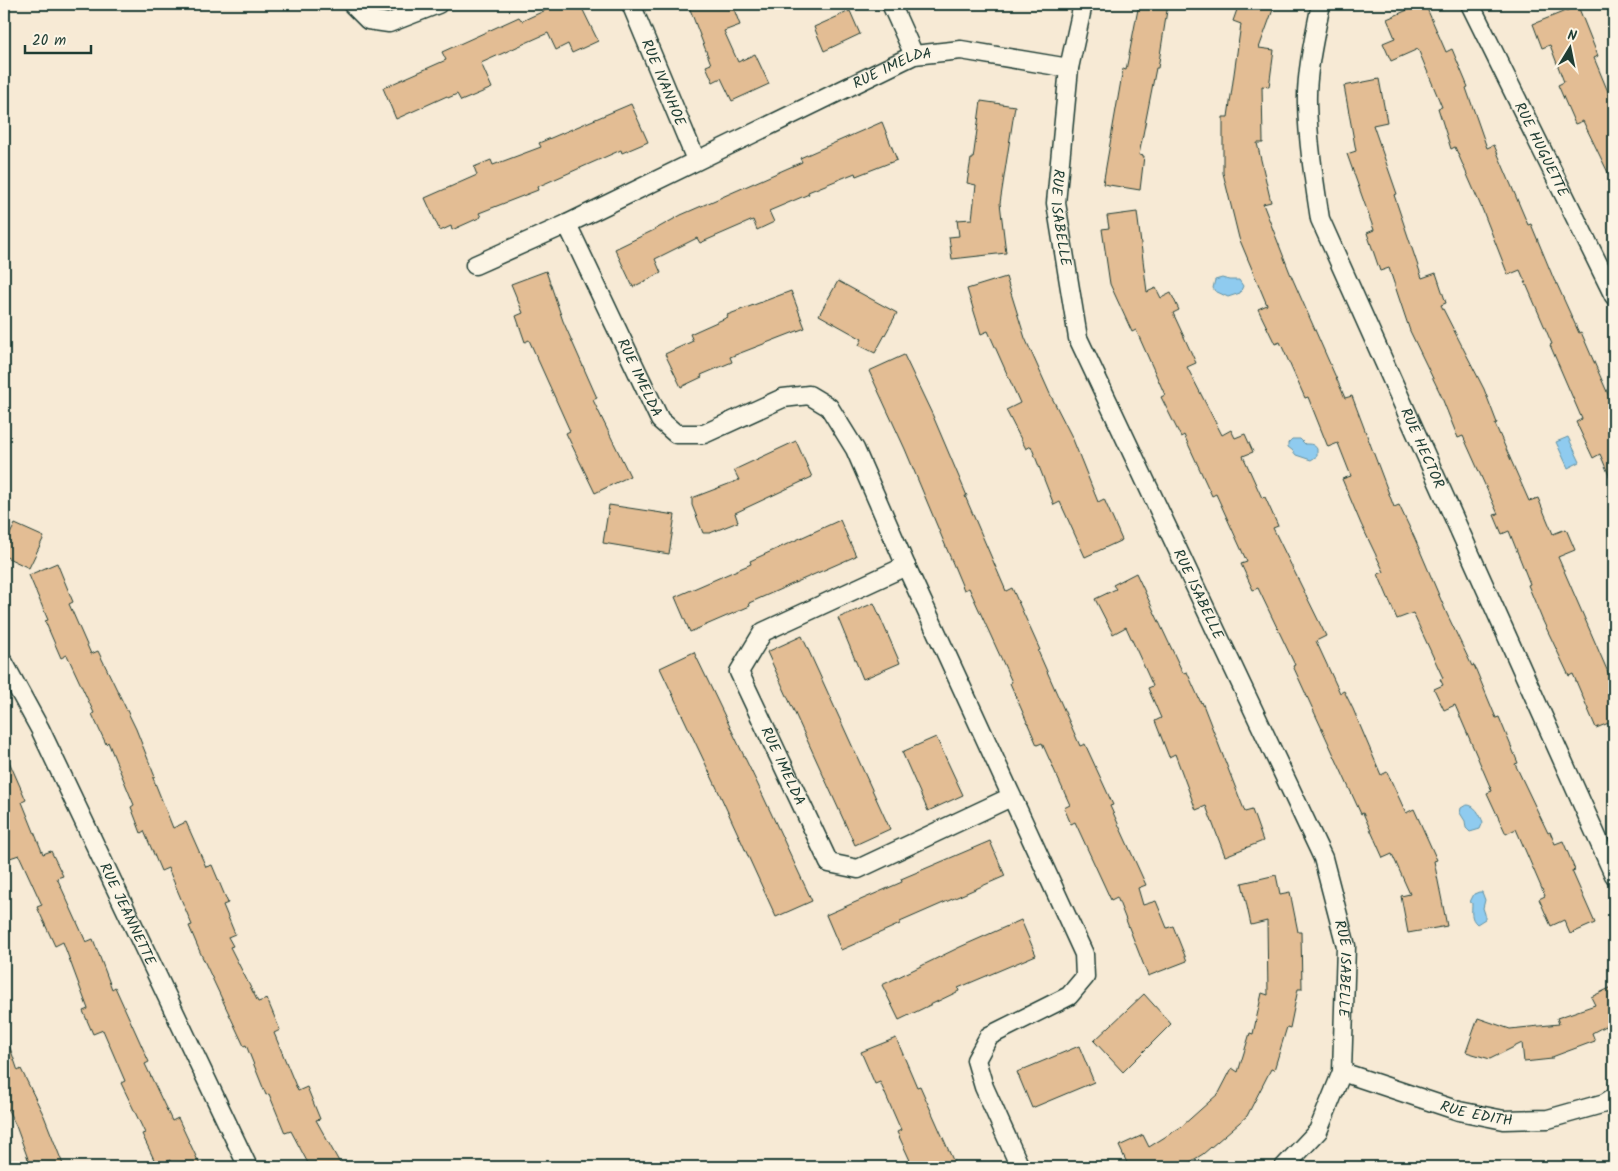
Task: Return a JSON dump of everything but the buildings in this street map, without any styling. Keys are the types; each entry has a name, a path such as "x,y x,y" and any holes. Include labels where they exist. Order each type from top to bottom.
{"street":[{"path":"352,4 368,20 389,23 438,4"},
{"name":"RUE IVANHOE","path":"631,4 696,160"},
{"path":"891,4 914,55"},
{"name":"RUE ISABELLE","path":"1083,4 1069,68 1056,203 1078,338 1323,858 1346,946 1342,1072 1318,1131 1284,1167"},
{"name":"RUE HECTOR","path":"1321,4 1314,39 1307,101 1311,162 1320,219 1614,875"},
{"name":"RUE HUGUETTE","path":"1470,4 1614,296"},
{"name":"RUE IMELDA","path":"475,265 567,224 914,55 961,50 1069,68"},
{"name":"RUE IMELDA","path":"567,224 660,420 676,434 704,434 783,398 809,395 829,407 855,449 906,566 1084,954 1084,977 1069,996 989,1036 976,1060 984,1088 1020,1167"},
{"name":"RUE IMELDA","path":"906,566 763,632 739,672 829,863 858,869 1011,797"},
{"name":"RUE JEANNETTE","path":"4,663 40,729 248,1167"},
{"name":"RUE ÉDITH","path":"1342,1072 1459,1111 1504,1120 1548,1119 1605,1102 1614,1097"}],"water":[{"path":"1222,278 1239,280 1243,286 1240,293 1228,297 1215,291 1213,288 1215,280"},
{"path":"1568,437 1580,462 1568,468 1556,442"},
{"path":"1292,439 1300,439 1305,444 1313,445 1317,449 1317,456 1311,460 1296,455 1288,447 1288,443"},
{"path":"1466,805 1472,806 1479,813 1483,822 1480,829 1470,832 1466,828 1465,821 1460,813 1461,808"},
{"path":"1482,892 1485,900 1483,908 1485,919 1477,924 1472,917 1472,903 1470,902 1474,894"}]}
